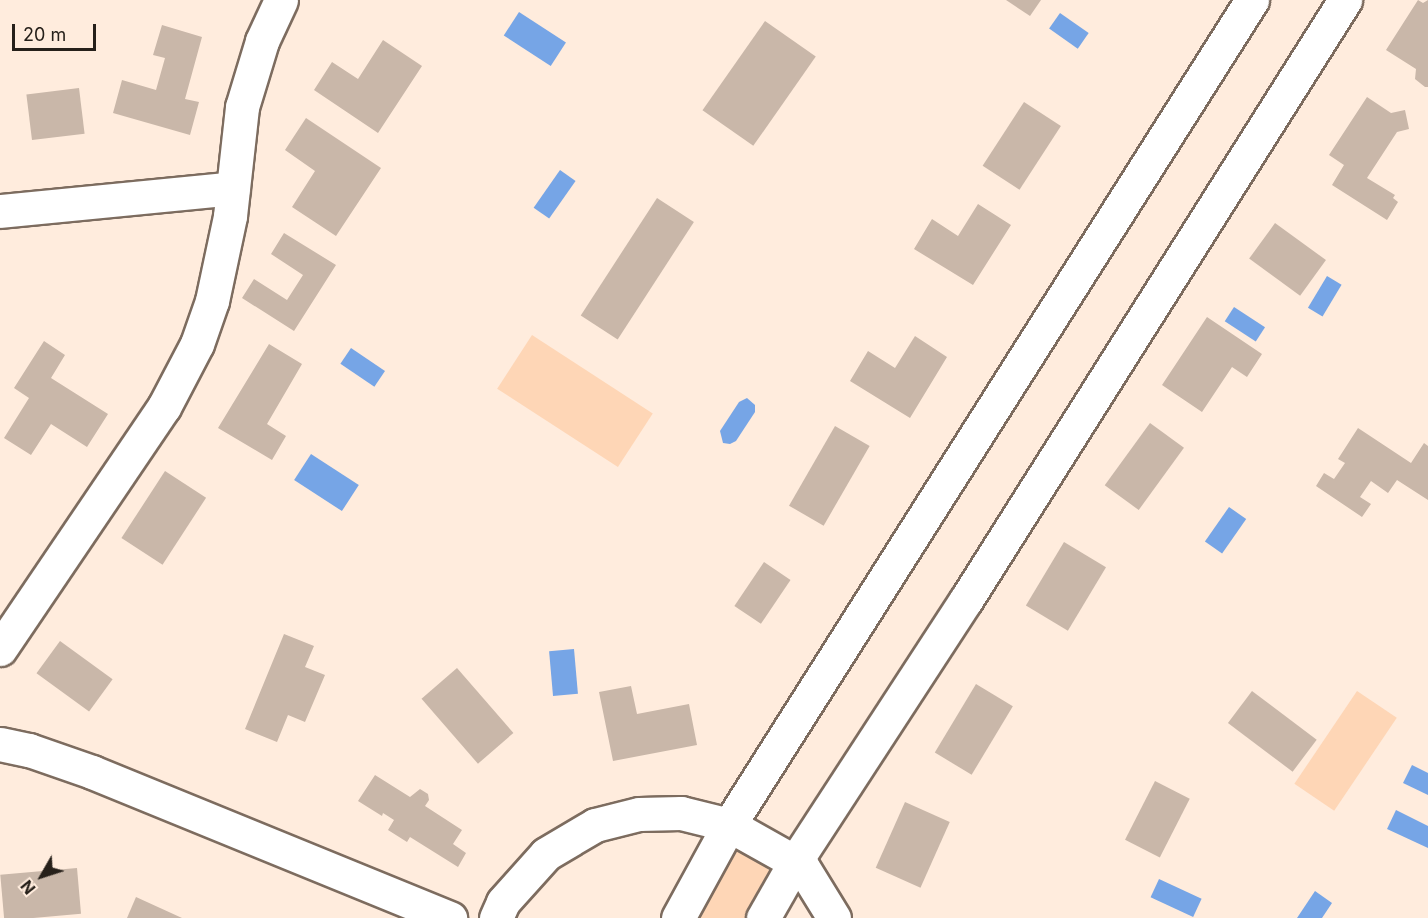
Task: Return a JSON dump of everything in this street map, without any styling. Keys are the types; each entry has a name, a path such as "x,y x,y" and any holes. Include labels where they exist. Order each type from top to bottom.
{"street":[{"path":"0,648 164,407 197,344 212,301 230,216 242,107 262,41 281,0"},
{"path":"678,918 729,825 1252,0"},
{"path":"763,918 795,862 966,600 1340,2"},
{"path":"0,211 233,188"},
{"path":"0,744 29,750 92,772 450,918"},
{"path":"496,918 503,902 546,854 596,825 639,814 681,813 729,825 802,866 834,918"}],"shaded area":[{"path":"532,335 653,413 618,467 497,389"},
{"path":"1357,691 1397,718 1334,811 1294,784"},
{"path":"743,849 766,864 770,877 754,918 687,918 731,850"}],"water":[{"path":"519,12 566,42 551,66 504,35"},
{"path":"1060,13 1089,33 1078,49 1049,29"},
{"path":"560,170 576,181 549,219 534,208"},
{"path":"1327,276 1342,285 1323,316 1308,308"},
{"path":"1234,307 1265,327 1256,341 1225,321"},
{"path":"351,348 385,371 374,387 340,364"},
{"path":"747,398 755,405 755,412 736,441 730,444 723,443 720,431 739,402"},
{"path":"311,454 359,485 342,511 294,480"},
{"path":"1229,507 1246,519 1222,553 1205,541"},
{"path":"574,649 578,694 553,696 549,651"},
{"path":"1412,765 1428,773 1428,795 1403,783"},
{"path":"1396,810 1428,826 1428,848 1387,829"},
{"path":"1159,879 1202,899 1193,917 1151,897"},
{"path":"1315,891 1332,903 1322,918 1297,918"}],"building":[{"path":"1006,0 1041,0 1030,16"},
{"path":"1418,0 1423,3 1428,0 1428,87 1415,79 1416,69 1386,50"},
{"path":"765,21 816,57 753,146 702,110"},
{"path":"162,25 202,37 185,99 199,102 190,135 113,113 122,80 156,90 165,58 153,55"},
{"path":"383,40 422,66 378,133 314,90 332,62 358,79"},
{"path":"79,88 85,134 32,140 26,94"},
{"path":"1367,97 1391,113 1405,110 1409,129 1397,132 1367,178 1395,195 1393,198 1398,202 1387,220 1332,185 1344,165 1329,155"},
{"path":"1024,102 1061,126 1020,190 983,166"},
{"path":"306,118 381,168 336,236 292,207 315,171 285,150"},
{"path":"657,198 694,222 618,339 581,315"},
{"path":"978,204 1011,225 973,285 914,249 932,219 958,236"},
{"path":"1275,223 1326,260 1300,296 1249,259"},
{"path":"284,233 336,265 294,331 242,298 254,279 287,300 303,275 271,254"},
{"path":"1207,317 1262,354 1247,377 1232,367 1202,412 1162,385"},
{"path":"915,336 947,357 910,418 850,381 868,351 895,368"},
{"path":"44,341 65,355 51,378 108,414 87,447 51,424 31,455 4,438 29,398 14,388"},
{"path":"269,344 302,364 267,424 286,436 272,460 218,428"},
{"path":"1150,423 1184,448 1139,510 1105,485"},
{"path":"835,426 870,446 824,526 789,506"},
{"path":"1358,428 1411,463 1424,443 1428,446 1428,500 1397,480 1388,493 1371,481 1360,497 1371,504 1362,517 1316,486 1324,473 1334,479 1345,463 1338,459"},
{"path":"165,471 206,498 163,565 121,538"},
{"path":"1064,542 1106,567 1068,631 1026,605"},
{"path":"764,562 791,580 761,624 734,606"},
{"path":"284,634 314,646 305,667 325,675 305,722 288,715 277,742 245,729"},
{"path":"60,641 113,679 89,712 36,673"},
{"path":"457,668 513,733 478,764 422,699"},
{"path":"976,684 1013,706 972,775 935,753"},
{"path":"631,686 637,714 689,704 697,745 613,761 599,692"},
{"path":"1252,691 1317,740 1293,772 1228,723"},
{"path":"375,775 410,797 420,789 428,794 429,800 425,806 462,830 453,844 466,853 458,867 410,837 407,842 388,830 394,820 383,813 382,816 358,801"},
{"path":"1155,781 1190,799 1160,858 1125,840"},
{"path":"905,802 950,822 920,888 876,868"},
{"path":"77,868 81,914 4,918 0,875"},
{"path":"136,897 182,918 127,918"}]}
